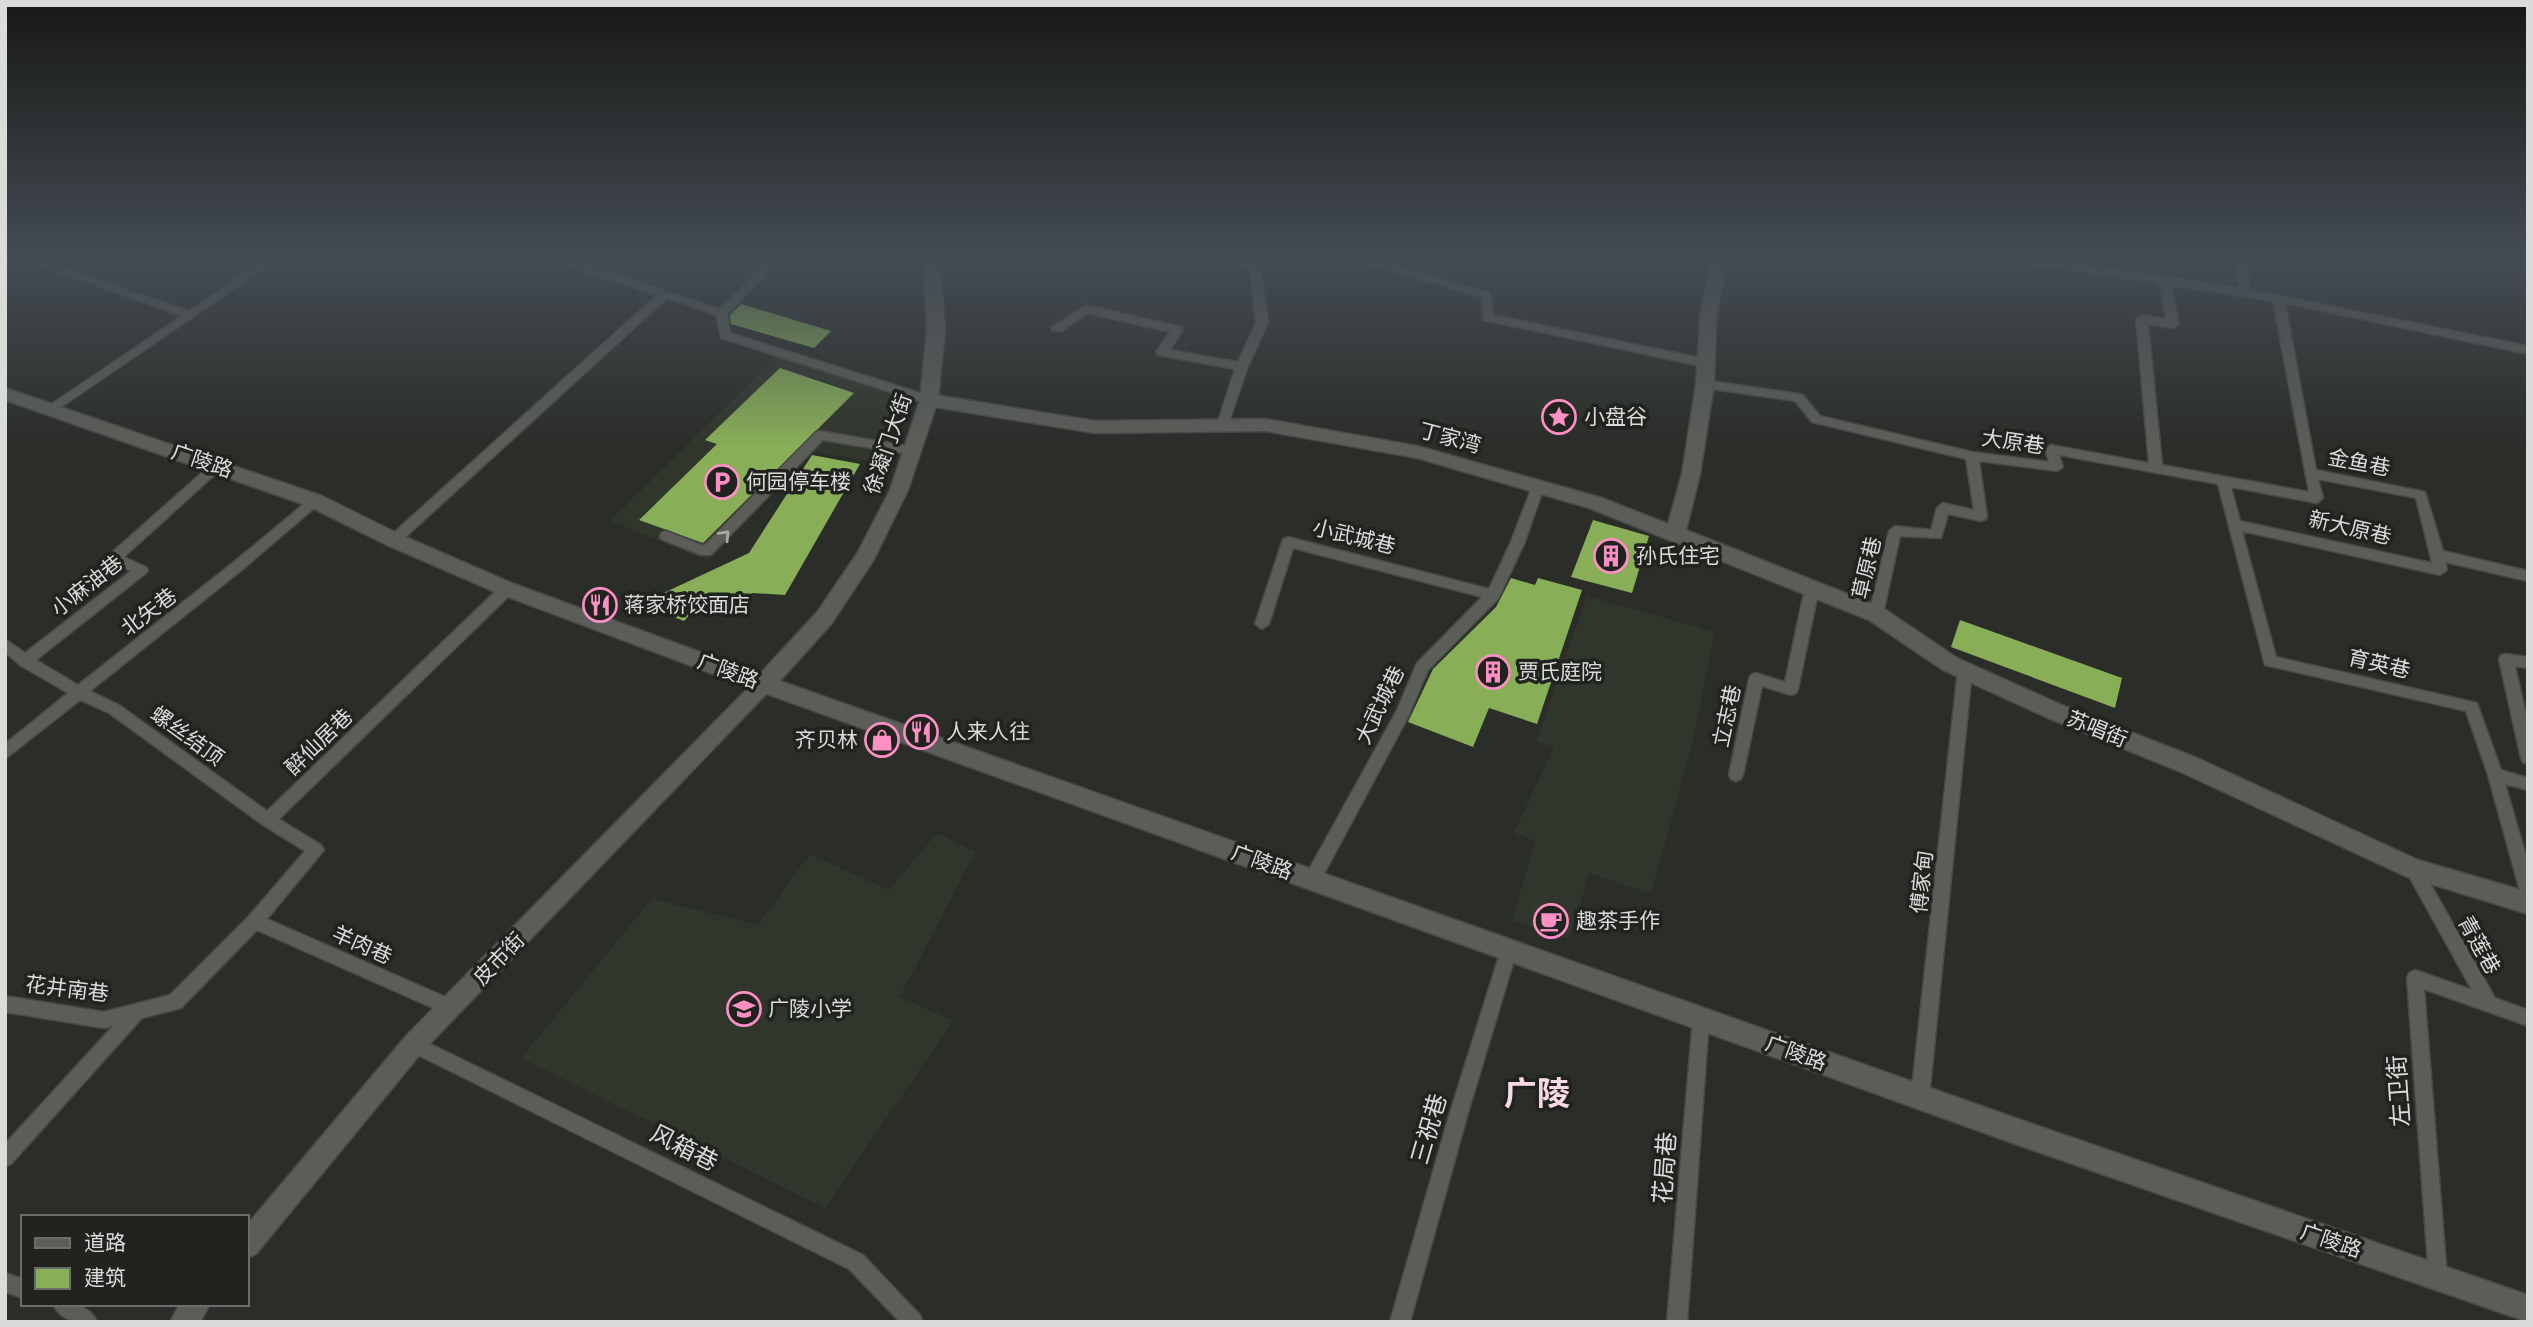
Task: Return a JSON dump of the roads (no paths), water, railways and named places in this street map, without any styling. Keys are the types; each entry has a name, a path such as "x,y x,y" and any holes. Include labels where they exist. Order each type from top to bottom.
{"street":[{"name":"徐凝门大街","path":"764,684 825,617 866,556 899,490 929,400 936,322"},
{"path":"1675,534 1691,474 1705,384 1708,322"},
{"name":"广陵路","path":"9,398 218,465 315,502 507,589 764,684 1920,1097 2528,1310"},
{"name":"丁家湾","path":"929,400 1095,427 1266,425 1417,452 1595,503 1675,534"},
{"name":"苏唱街","path":"1675,534 1876,614 1950,664 2056,712 2189,765 2413,869 2528,903"},
{"name":"皮市街","path":"248,1244 414,1044 764,684"},
{"path":"183,1322 195,1306"}],"lane":[{"path":"51,410 181,322"},
{"path":"394,540 634,322"},
{"path":"723,322 725,335 929,400"},
{"path":"1057,328 1066,322"},
{"path":"1142,322 1177,330 1162,352 1242,366"},
{"path":"1223,425 1242,366 1262,322"},
{"path":"1511,322 1706,363"},
{"path":"2142,322 2156,469"},
{"name":"金鱼巷","path":"2282,322 2310,472 2421,495 2437,555"},
{"path":"2393,322 2528,350"},
{"path":"825,376 855,386 929,400"},
{"name":"大原巷","path":"1705,384 1799,398 1816,419 1972,456 2057,467 2051,449 2317,498 2310,472"},
{"path":"666,536 706,552 820,435 913,451"},
{"name":"草原巷","path":"1876,614 1895,531 1936,535 1943,508 1981,516 1972,456"},
{"name":"小麻油巷","path":"25,661 141,570 114,558 218,465"},
{"name":"育英巷","path":"2223,481 2270,661 2472,707 2496,775 2528,891"},
{"name":"大武城巷","path":"1312,880 1403,713 1422,667 1493,595 1517,544 1538,487"},
{"name":"北矢巷","path":"5,753 78,692 186,611 315,502"},
{"name":"新大原巷","path":"2234,524 2440,570 2437,555"},
{"name":"小武城巷","path":"1262,624 1288,542 1493,595"},
{"path":"2437,555 2528,576"},
{"name":"立志巷","path":"1736,775 1756,679 1791,690 1812,588"},
{"name":"醉仙居巷","path":"268,820 507,589"},
{"name":"螺丝结顶","path":"5,644 25,661 78,692 114,709 268,820"},
{"path":"2528,663 2506,659 2528,758"},
{"name":"傅家甸","path":"1920,1097 1965,670"},
{"path":"2496,775 2528,784"},
{"path":"255,921 316,849 268,820"},
{"name":"青莲巷","path":"2413,869 2489,1004 2528,1018"},
{"name":"羊肉巷","path":"255,921 451,1008"},
{"name":"花井南巷","path":"5,1004 104,1020 175,1002 255,921"},
{"name":"三祝巷","path":"1400,1322 1458,1116 1509,950"},
{"name":"左卫街","path":"2438,1278 2415,978 2489,1004"},
{"path":"5,1158 137,1012"},
{"name":"花局巷","path":"1677,1322 1701,1019"},
{"name":"风箱巷","path":"414,1044 856,1262 913,1322"},
{"path":"65,1306 87,1322"}],"place":[{"name":"小盘谷","path":"1559,417"},
{"name":"何园停车楼","path":"722,482"},
{"name":"孙氏住宅","path":"1611,556"},
{"name":"蒋家桥饺面店","path":"600,605"},
{"name":"贾氏庭院","path":"1493,672"},
{"name":"人来人往","path":"921,732"},
{"name":"齐贝林","path":"882,740"},
{"name":"趣茶手作","path":"1551,921"},
{"name":"广陵小学","path":"744,1009"}],"district":[{"name":"广陵","path":"1537,1093"}]}
